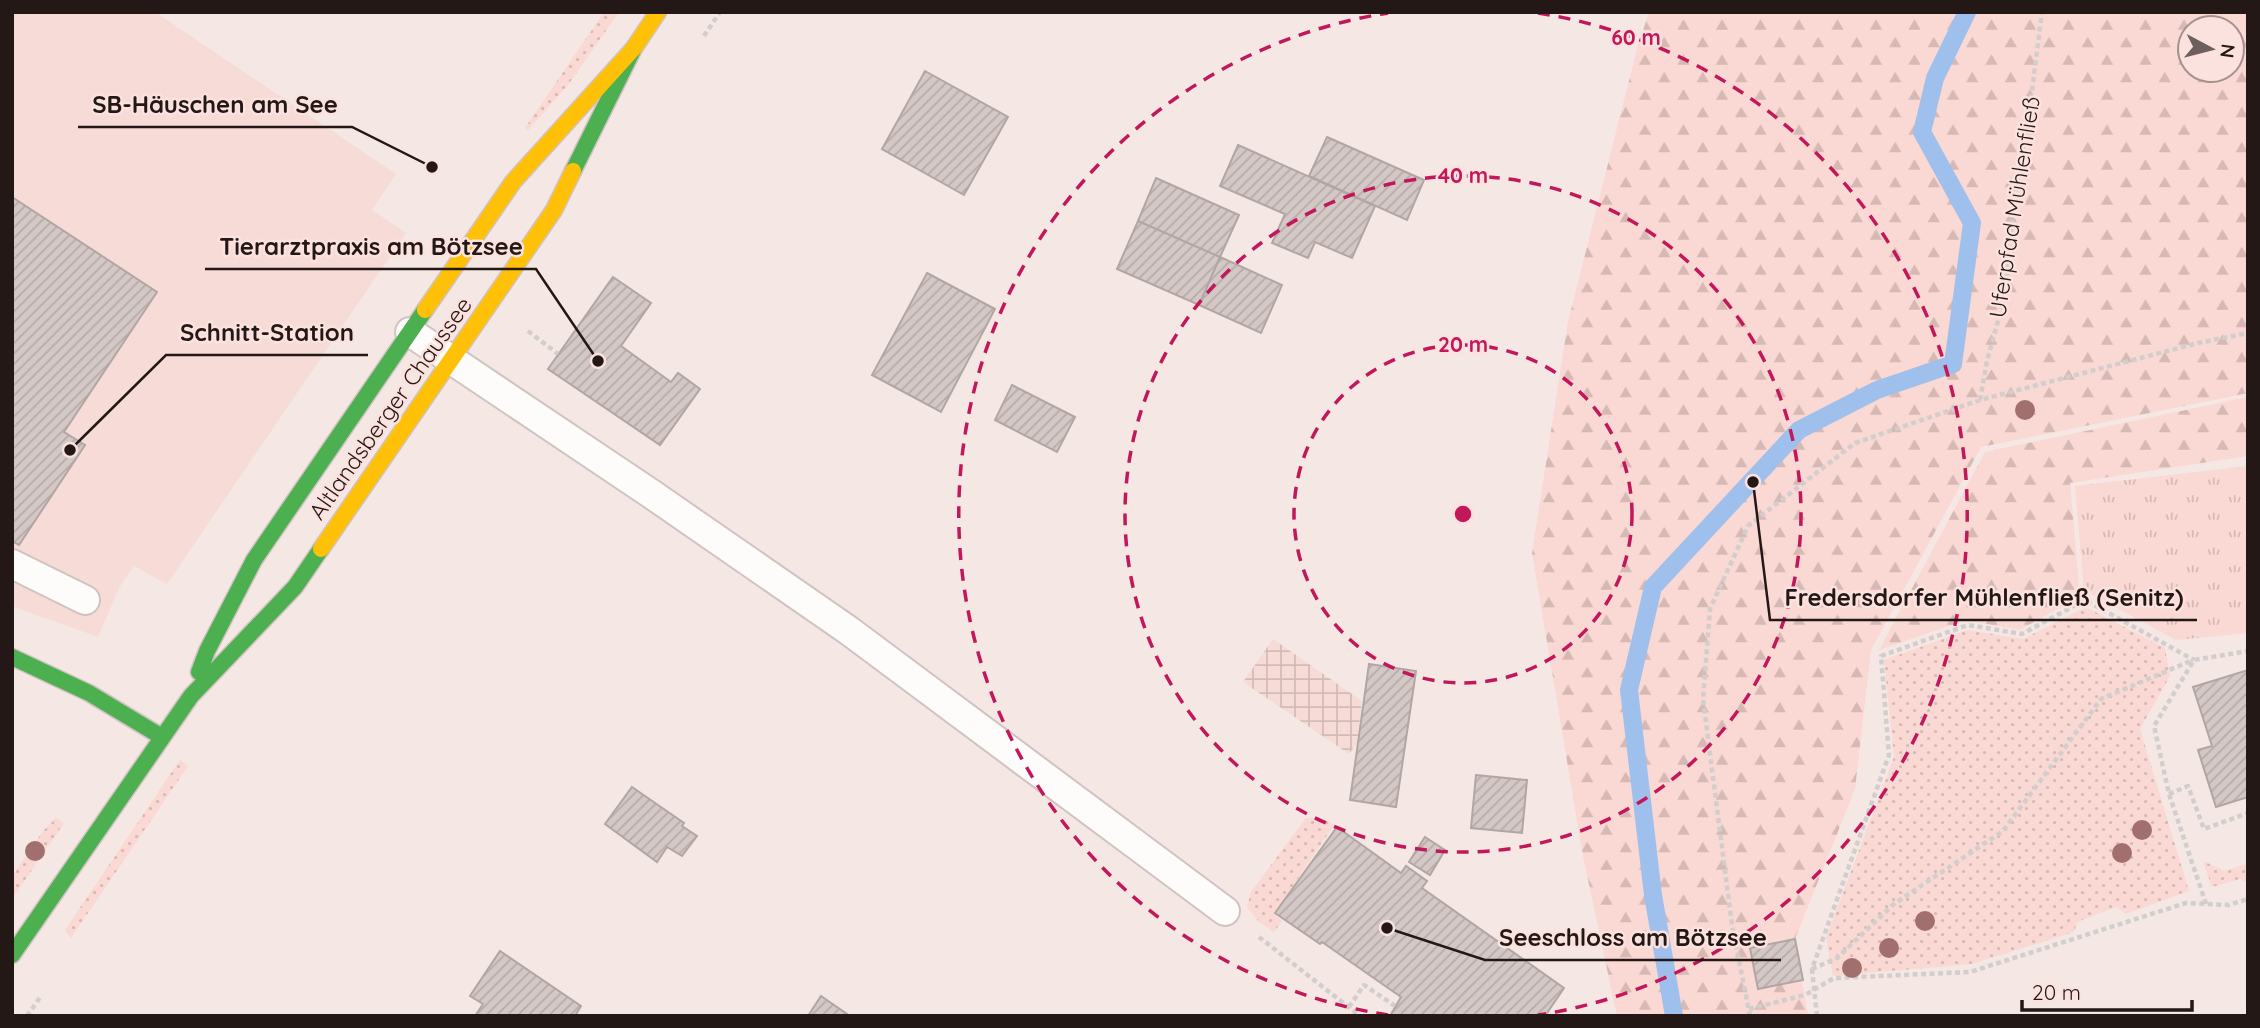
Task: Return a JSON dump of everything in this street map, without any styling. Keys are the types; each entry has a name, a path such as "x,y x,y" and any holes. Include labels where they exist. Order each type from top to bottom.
{"main road":[{"name":"Altlandsberger Chaussee","path":"12,955 191,696 295,587 452,359 554,209 634,48 658,12"},
{"name":"Altlandsberger Chaussee","path":"191,696 207,650 254,561 410,331 513,182 634,48"},
{"path":"12,657 109,703 162,737"}],"lane":[{"path":"410,331 650,492 848,631 1224,911"},
{"path":"12,564 85,600"}],"path":[{"name":"Uferpfad Mühlenfließ","path":"1980,400 1987,361 2005,295 2014,198 2030,106 2042,12"},
{"path":"522,326 558,354"},
{"path":"1750,1016 1732,925 1703,699 1710,609 1748,526 1855,443 1980,400 2198,343 2248,333"},
{"path":"1817,1016 1812,969 1889,755 1881,656 1968,625 2022,634 2085,600 2194,660"},
{"path":"1812,969 1837,958 1894,904 2003,831 2101,699 2194,660 2248,651"},
{"path":"2194,660 2154,726 2169,794 2206,904"},
{"path":"2169,794 2188,786 2204,829 2248,813"},
{"path":"1748,1009 1805,995 1834,978 1970,972 2186,903 2229,905 2248,899"},
{"path":"1224,911 1360,1016"},
{"path":"1349,1007 1364,985 1395,1006"}],"shaded area":[{"path":"12,12 155,12 396,174 372,210 406,233 167,584 134,566 119,588 98,637 12,606"},
{"path":"1273,639 1362,701 1357,743 1349,754 1243,682"}],"green space":[{"path":"604,12 619,12 568,85 528,130 525,128"},
{"path":"1649,12 2248,12 2248,393 1981,447 1871,650 1855,789 1795,939 1808,1016 1617,1016 1583,856 1532,553 1568,322 1637,49"},
{"path":"2248,397 2248,456 2070,483 2080,597 2019,630 1966,620 1879,650 1985,452"},
{"path":"2248,466 2248,633 2176,640 2084,590 2075,486"},
{"path":"2086,607 2165,648 2170,676 2140,729 2189,891 2126,914 2116,907 2077,922 2074,932 1972,964 1833,976 1826,938 1894,757 1884,660 1968,630 2023,639"},
{"path":"180,760 188,766 71,938 65,930"},
{"path":"56,818 64,823 12,899 12,876 43,831"},
{"path":"1306,818 1322,818 1334,825 1274,914 1282,921 1274,932 1258,921 1247,907 1251,892"},
{"path":"2203,861 2225,871 2248,863 2248,883 2240,879 2212,887"}],"building":[{"path":"925,71 1008,117 964,195 882,149"},
{"path":"1327,137 1424,180 1407,220 1309,176"},
{"path":"1238,145 1375,206 1352,258 1315,242 1308,258 1272,243 1285,214 1220,186"},
{"path":"1156,178 1239,215 1220,257 1138,221"},
{"path":"12,197 157,292 64,432 85,445 19,545 12,541"},
{"path":"1138,221 1220,257 1199,305 1117,269"},
{"path":"1220,257 1282,285 1261,333 1199,305"},
{"path":"927,273 995,309 941,412 872,375"},
{"path":"613,277 651,303 621,346 671,382 678,373 700,389 660,445 548,369"},
{"path":"1012,385 1075,417 1057,452 995,420"},
{"path":"1369,664 1416,671 1396,807 1350,800"},
{"path":"2248,670 2248,797 2216,807 2198,750 2212,746 2193,687"},
{"path":"1476,775 1527,780 1522,833 1471,828"},
{"path":"632,787 684,823 682,826 697,836 682,856 667,847 657,862 605,824"},
{"path":"1337,827 1401,873 1406,866 1427,881 1422,888 1564,988 1545,1016 1390,1016 1401,997 1275,913"},
{"path":"1425,837 1445,850 1430,875 1409,862"},
{"path":"1795,939 1803,980 1758,989 1750,948"},
{"path":"500,951 581,1006 575,1016 475,1016 483,1004 470,996"},
{"path":"821,996 850,1016 808,1016"}],"waterway":[{"path":"1674,1016 1653,895 1629,690 1653,587 1799,430 1877,390 1953,364 1972,223 1922,132 1935,78 1967,12"}],"traffic: fast":[{"path":"573,171 634,48"},
{"path":"199,672 254,560 425,310"},
{"path":"12,955 191,696 295,587 321,549"},
{"path":"12,657 89,693 162,737"}],"traffic: slow":[{"path":"425,310 513,182 634,48 658,12"},
{"path":"321,549 554,210 573,171"}],"place":[{"name":"SB-Häuschen am See","path":"432,167"},
{"name":"Tierarztpraxis am Bötzsee","path":"598,361"},
{"name":"Schnitt-Station","path":"70,450"},
{"name":"Fredersdorfer Mühlenfließ (Senitz)","path":"1753,482"},
{"name":"Seeschloss am Bötzsee","path":"1387,928"}]}
